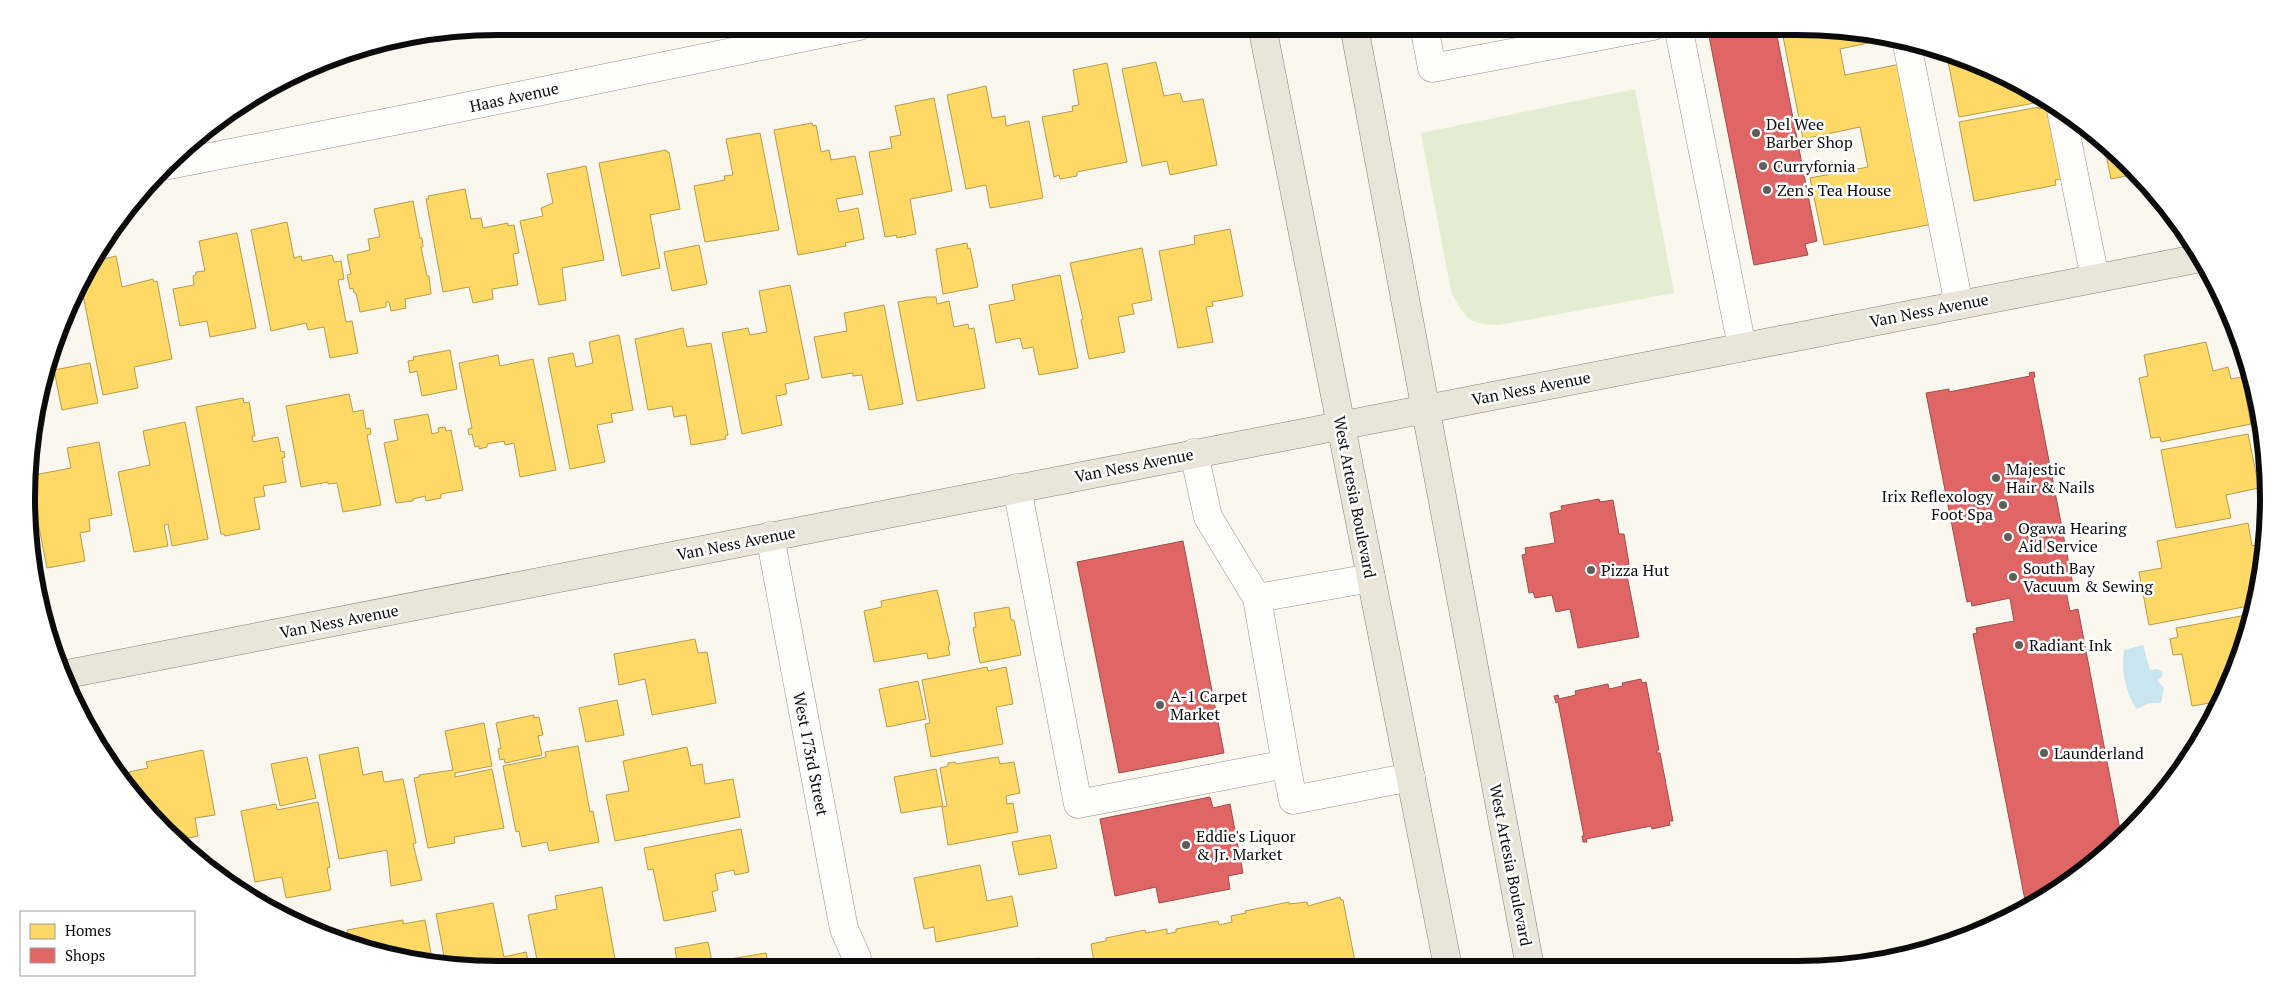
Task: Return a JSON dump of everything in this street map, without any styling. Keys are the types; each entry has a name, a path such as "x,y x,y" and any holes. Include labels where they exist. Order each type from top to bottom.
{"main road":[{"name":"West Artesia Boulevard","path":"1264,35 1447,961"},
{"name":"West Artesia Boulevard","path":"1356,35 1529,961"},
{"name":"Van Ness Avenue","path":"69,674 2193,259"}],"street":[{"name":"Haas Avenue","path":"179,163 815,35"},
{"path":"1426,35 1432,68 1606,35"},
{"path":"1680,35 1742,347"},
{"path":"1908,49 1958,305"},
{"path":"2063,119 2095,278"},
{"path":"1194,453 1208,517 1257,598 1293,800 1411,777"},
{"path":"1017,488 1078,804 1286,764"},
{"name":"West 173rd Street","path":"770,536 844,929 857,961"},
{"path":"1257,598 1371,578"}],"green space":[{"path":"1635,89 1674,293 1499,325 1480,323 1469,318 1460,308 1451,291 1421,133"}],"water":[{"path":"2143,645 2150,670 2157,669 2163,672 2162,677 2157,680 2164,688 2161,703 2150,703 2136,709 2125,680 2123,666 2124,650"}],"building: Homes":[{"path":"1783,35 1827,36 1874,42 1840,49 1845,75 1906,63 1938,223 1824,245 1810,178 1868,167 1860,127 1803,139"},
{"path":"1948,61 2002,83 2037,103 1959,117"},
{"path":"1156,62 1164,96 1180,93 1183,102 1203,99 1217,165 1170,175 1167,161 1142,166 1122,69"},
{"path":"1107,63 1127,162 1077,172 1077,176 1060,179 1059,175 1054,177 1042,117 1073,111 1072,106 1079,105 1073,70"},
{"path":"986,86 992,118 1005,116 1006,126 1029,121 1043,198 990,208 986,185 966,189 947,95"},
{"path":"934,98 952,191 910,199 916,234 897,238 896,235 885,237 869,152 892,148 890,137 901,135 895,106"},
{"path":"2039,107 2039,109 2045,108 2049,110 2062,179 2055,180 2056,185 1974,201 1959,122"},
{"path":"812,123 813,126 816,125 821,152 829,150 831,160 855,156 863,194 836,199 839,212 858,208 864,239 845,243 846,246 798,255 774,130"},
{"path":"760,133 779,230 705,242 694,186 725,180 724,176 733,175 726,139"},
{"path":"666,150 669,152 680,209 650,215 660,268 622,276 599,163"},
{"path":"2106,154 2128,176 2111,179"},
{"path":"586,166 604,260 562,268 566,300 539,305 520,221 543,216 541,208 553,203 547,174"},
{"path":"465,189 471,219 481,218 483,228 508,223 508,226 514,225 519,253 513,254 518,285 492,289 493,299 473,303 469,287 443,292 426,199 429,199 428,196"},
{"path":"413,201 420,238 422,238 423,247 421,247 427,276 429,276 431,294 405,299 406,308 391,311 389,302 386,302 386,307 360,312 356,293 354,293 353,288 350,289 347,275 351,274 347,255 370,250 368,239 380,237 374,209"},
{"path":"287,222 294,258 301,256 302,261 332,255 334,262 341,261 344,279 338,280 346,322 352,321 358,353 330,358 324,327 308,330 306,323 271,331 251,230"},
{"path":"1230,229 1243,296 1212,302 1213,306 1206,307 1213,342 1178,348 1159,251 1195,244 1194,236"},
{"path":"237,233 256,328 210,337 207,321 180,326 173,289 194,285 193,276 196,275 196,272 205,271 199,241"},
{"path":"967,243 968,249 970,248 978,287 943,294 936,249"},
{"path":"699,245 707,284 672,291 664,252"},
{"path":"1142,248 1152,300 1132,304 1134,314 1118,317 1125,352 1089,359 1081,320 1083,319 1070,263"},
{"path":"116,256 122,287 153,279 154,282 157,281 172,359 134,367 138,388 103,395 83,294 101,259"},
{"path":"1060,275 1078,368 1039,375 1033,347 1023,349 1020,338 996,343 989,305 1015,300 1012,285"},
{"path":"790,285 809,379 785,384 787,394 776,396 782,425 742,434 722,333 748,328 750,335 767,332 759,291"},
{"path":"936,297 937,304 949,301 954,327 968,324 969,329 974,328 985,388 917,401 898,302"},
{"path":"884,305 903,404 869,410 862,375 853,376 853,373 822,378 814,337 847,331 844,313"},
{"path":"683,328 687,347 711,343 728,435 725,436 726,439 691,445 686,415 674,417 672,406 648,410 635,339"},
{"path":"619,335 633,410 611,414 613,422 597,425 605,462 570,469 548,358 573,353 576,367 593,363 589,342"},
{"path":"2206,342 2213,371 2228,367 2231,379 2242,377 2251,424 2161,442 2160,437 2151,438 2139,378 2148,376 2144,355"},
{"path":"450,350 457,389 422,396 417,371 410,373 408,361 414,360 413,357"},
{"path":"498,355 500,366 533,359 556,470 520,477 514,443 505,445 504,441 487,444 487,447 479,449 479,446 475,447 472,434 469,435 468,429 472,428 459,363"},
{"path":"90,363 98,403 62,410 54,370"},
{"path":"349,394 353,412 363,410 366,429 370,428 371,434 367,435 381,505 343,512 337,483 328,484 328,482 301,487 286,406"},
{"path":"243,398 244,403 249,402 255,436 252,436 253,442 278,437 281,452 284,451 285,457 282,458 286,482 263,486 265,496 254,498 260,529 225,536 221,534 196,407"},
{"path":"428,414 432,434 439,432 438,428 445,427 446,431 451,430 463,490 441,494 441,498 426,501 425,496 413,499 413,501 396,503 384,443 398,440 394,420"},
{"path":"185,422 208,539 172,546 168,524 164,525 168,546 134,552 118,472 150,465 143,431"},
{"path":"2248,434 2259,488 2226,495 2231,518 2176,528 2161,450"},
{"path":"99,442 112,515 89,519 90,531 80,533 85,561 47,568 35,508 36,475 71,468 67,448"},
{"path":"2248,523 2252,546 2257,545 2247,606 2149,625 2139,572 2162,568 2157,541"},
{"path":"937,590 950,645 948,646 950,655 928,659 927,653 874,662 864,611 882,607 881,601"},
{"path":"1009,607 1011,620 1014,620 1021,655 980,663 973,628 976,627 974,613"},
{"path":"2245,615 2225,675 2212,703 2192,706 2182,654 2173,655 2170,639 2178,637 2176,628"},
{"path":"695,639 698,653 707,652 716,703 652,715 645,679 619,685 614,654"},
{"path":"987,667 988,671 1006,667 1013,704 996,707 1003,744 931,757 925,724 930,723 922,680"},
{"path":"918,681 926,719 887,727 879,689"},
{"path":"617,700 624,735 586,742 579,708"},
{"path":"534,715 534,718 539,717 543,735 538,736 542,755 505,763 504,759 500,760 498,749 501,748 496,723"},
{"path":"484,723 492,766 455,773 455,777 492,769 504,828 454,837 455,843 428,848 414,778 419,777 419,775 453,770 445,731"},
{"path":"578,746 590,812 593,811 599,842 549,851 547,842 522,847 519,831 516,832 503,766 546,757 545,752"},
{"path":"358,747 363,775 382,771 384,782 403,779 416,843 413,844 422,880 391,886 387,850 339,859 319,755"},
{"path":"687,747 691,766 702,764 705,784 733,779 740,817 615,841 606,795 629,791 623,761"},
{"path":"203,750 215,815 195,818 198,836 189,838 176,830 130,779 129,772 148,768 146,762"},
{"path":"307,757 316,798 280,806 271,764"},
{"path":"998,757 1000,764 1014,762 1020,793 1006,796 1007,804 1013,803 1018,832 948,845 942,807 947,806 940,768 948,766 948,763 955,762 956,764"},
{"path":"936,769 943,806 901,813 894,777"},
{"path":"318,802 330,867 327,868 331,890 286,898 282,877 255,882 241,811 276,804 277,810"},
{"path":"741,829 749,872 735,875 734,870 715,874 718,890 712,892 716,911 664,921 653,869 648,870 644,848"},
{"path":"1050,835 1057,868 1019,875 1012,842"},
{"path":"980,865 987,901 1012,896 1018,926 936,942 934,927 924,929 914,878"},
{"path":"602,887 615,961 537,961 528,915 557,909 555,896"},
{"path":"1340,897 1343,900 1355,961 1094,961 1091,944 1106,941 1106,938 1145,930 1146,933 1167,929 1167,934 1176,932 1176,929 1218,921 1219,925 1232,922 1231,916 1246,913 1245,911 1289,902 1289,904 1307,902 1308,906"},
{"path":"493,903 504,957 526,952 528,961 444,958 436,914"},
{"path":"403,920 403,924 425,920 431,956 378,945 348,936 347,930"},
{"path":"708,942 712,961 677,961 675,948"},
{"path":"766,953 768,961 718,961"},
{"path":"1039,958 1040,961 1022,961"}],"building: Shops":[{"path":"1709,35 1777,35 1817,241 1805,244 1808,255 1754,265"},
{"path":"2034,372 2035,377 2033,378 2073,585 2065,586 2070,611 2078,609 2120,829 2079,865 2025,901 1973,634 1977,633 1976,628 2014,621 2010,598 1972,606 1971,601 1967,602 1926,393 1949,389 1949,392 2030,376 2029,373"},
{"path":"1599,499 1600,502 1613,500 1619,534 1624,534 1629,564 1625,565 1639,637 1578,648 1570,609 1556,612 1552,595 1535,598 1533,592 1529,593 1522,555 1526,554 1525,548 1555,543 1550,513 1562,510 1561,506"},
{"path":"1183,541 1224,753 1119,773 1077,562"},
{"path":"1641,679 1642,683 1646,682 1659,750 1657,750 1657,753 1660,753 1673,821 1669,821 1670,825 1652,829 1651,826 1586,839 1587,842 1583,842 1582,836 1584,836 1558,702 1556,703 1554,696 1558,695 1559,699 1576,695 1575,691 1608,684 1609,689 1623,686 1622,683"},
{"path":"1210,797 1213,808 1230,804 1243,873 1228,876 1230,889 1159,903 1156,887 1115,896 1100,819"}],"place":[{"name":"Del Wee Barber Shop","path":"1756,133"},
{"name":"Curryfornia","path":"1763,166"},
{"name":"Zen's Tea House","path":"1767,190"},
{"name":"Majestic Hair & Nails","path":"1996,478"},
{"name":"Irix Reflexology Foot Spa","path":"2003,505"},
{"name":"Ogawa Hearing Aid Service","path":"2008,537"},
{"name":"Pizza Hut","path":"1591,570"},
{"name":"South Bay Vacuum & Sewing","path":"2013,577"},
{"name":"Radiant Ink","path":"2019,645"},
{"name":"A-1 Carpet Market","path":"1160,705"},
{"name":"Launderland","path":"2044,753"},
{"name":"Eddie's Liquor & Jr. Market","path":"1186,845"}]}
